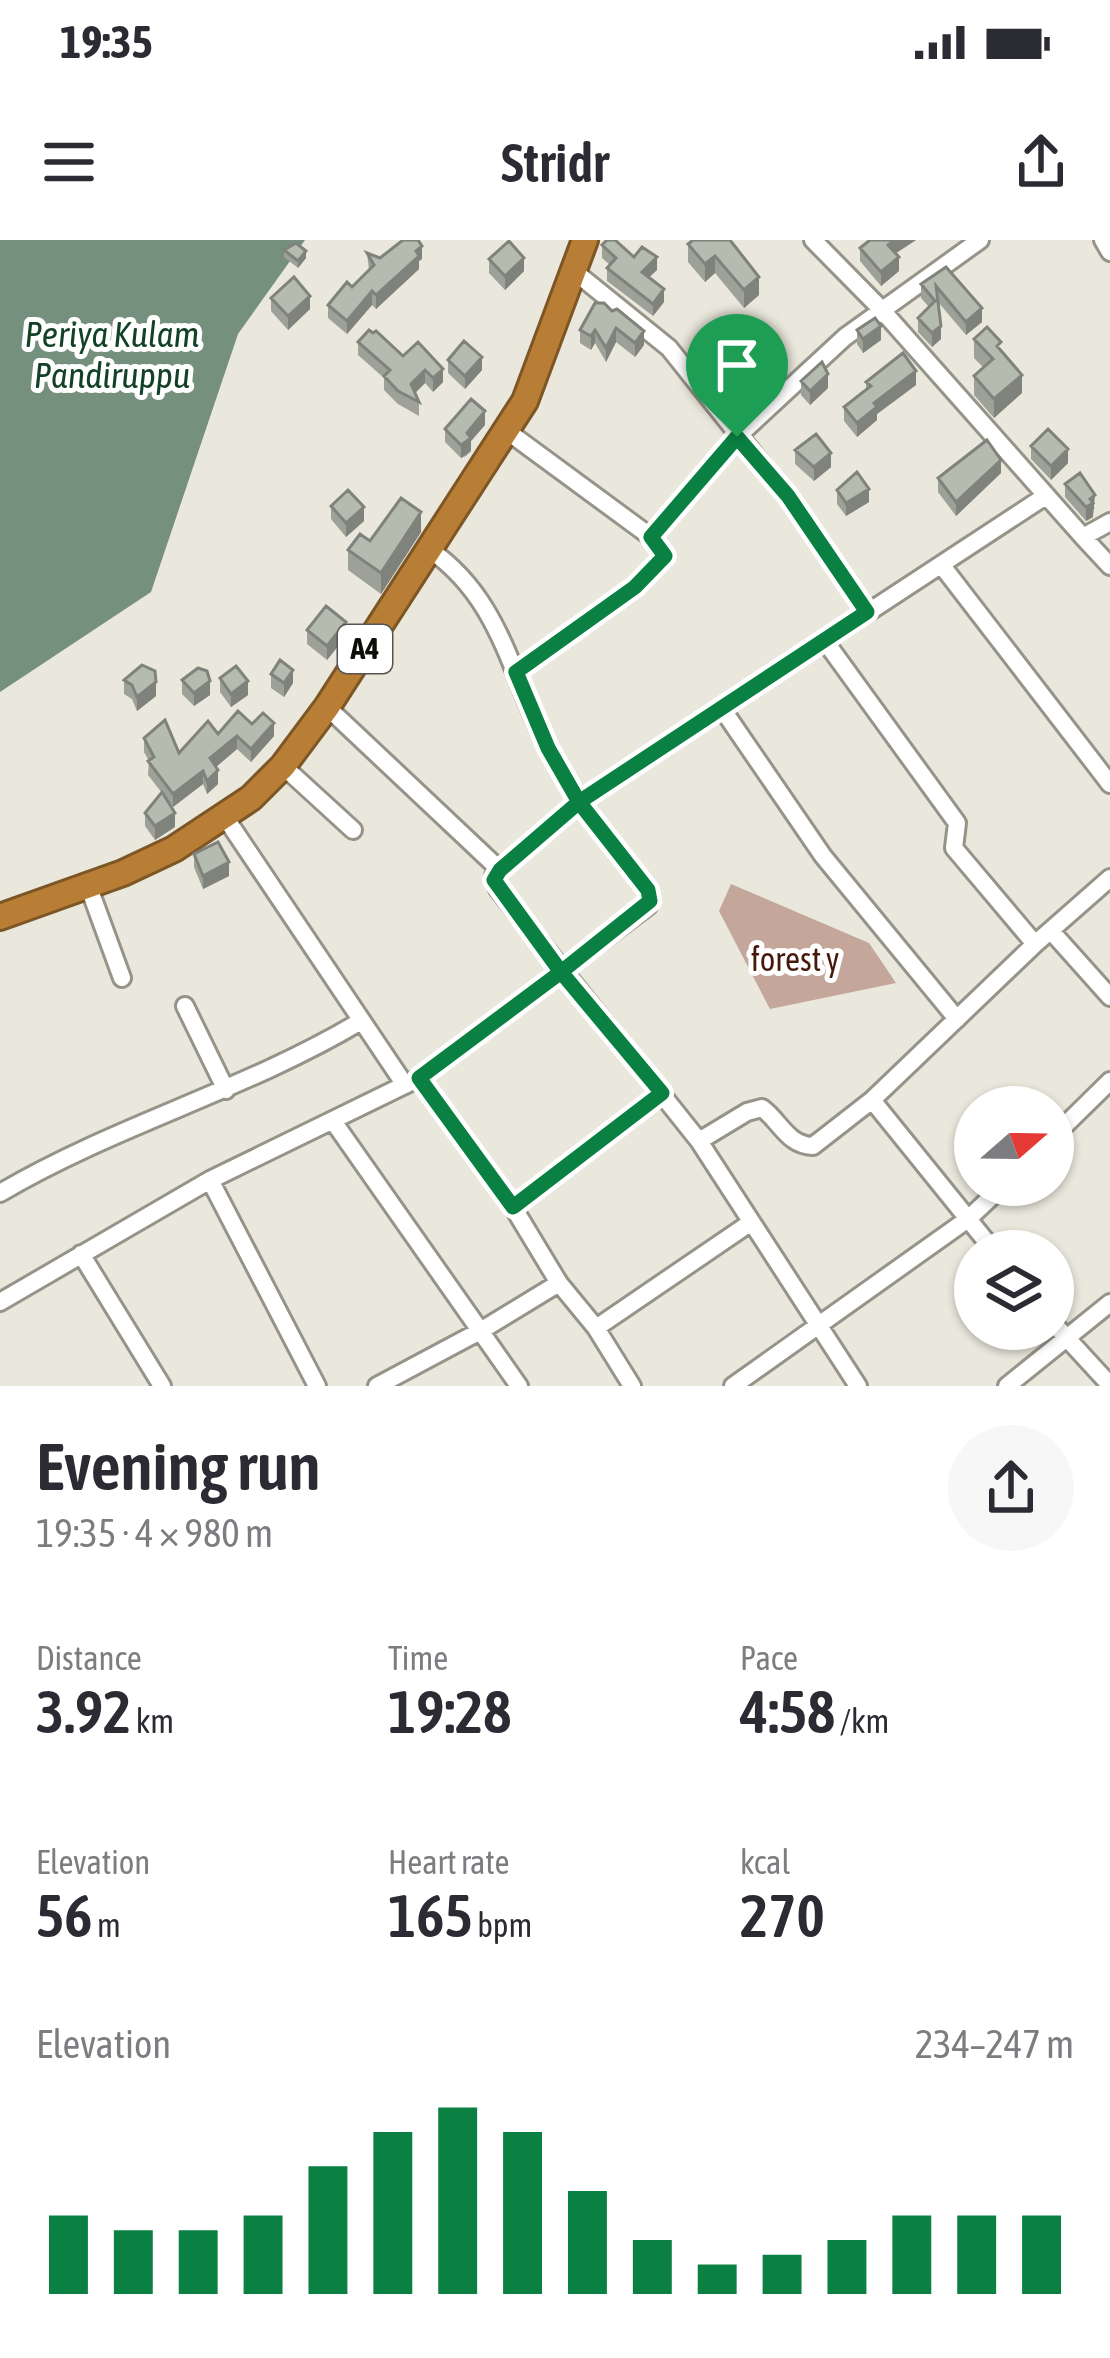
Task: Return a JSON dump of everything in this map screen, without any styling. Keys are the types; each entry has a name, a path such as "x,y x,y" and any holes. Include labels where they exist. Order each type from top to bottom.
{"highway":[{"name":"A4","path":"0,916 174,848 225,817 283,766 327,707 525,401 585,240"}],"street":[{"path":"813,240 880,308 1110,566"},
{"path":"651,537 737,437 955,247 980,240"},
{"path":"1103,240 1110,252"},
{"path":"575,272 669,348 788,496 867,612"},
{"path":"507,431 651,537 665,556 635,587 516,672"},
{"path":"858,1386 699,1141 561,972 498,889 494,876 579,802 1044,497"},
{"path":"1083,537 1110,522"},
{"path":"0,1302 210,1180 412,1081 650,901 648,890 579,802 548,748 485,603 458,569 429,549"},
{"path":"943,567 1110,784"},
{"path":"825,641 957,824 954,848 1035,944"},
{"path":"327,707 500,870"},
{"path":"723,710 823,856 957,1019"},
{"path":"283,766 353,830"},
{"path":"225,817 362,1021 513,1207 559,1283 596,1328 632,1386"},
{"path":"699,1141 762,1108 788,1137 809,1147 872,1100 1110,878"},
{"path":"88,885 122,978"},
{"path":"1051,931 1110,997"},
{"path":"184,1006 226,1090"},
{"path":"0,1193 38,1170 226,1090 362,1021"},
{"path":"1074,1116 1110,1081"},
{"path":"513,1207 662,1093"},
{"path":"872,1100 976,1230"},
{"path":"333,1121 519,1386"},
{"path":"210,1180 317,1386"},
{"path":"733,1386 982,1206"},
{"path":"596,1328 750,1223"},
{"path":"81,1254 162,1386"},
{"path":"377,1386 559,1283"},
{"path":"1074,1335 1110,1303"},
{"path":"1074,1348 1110,1385"},
{"path":"1007,1386 1055,1350"}],"green space":[{"name":"forest y","path":"731,884 869,943 896,983 770,1009 719,911"}],"water":[{"name":"Periya Kulam Pandiruppu","path":"0,240 305,240 238,334 151,592 0,692"}],"building":[{"path":"403,240 418,240 422,246 416,251 419,256 376,295 372,291 347,321 328,305 347,282 352,287 374,265 367,253 380,258"},
{"path":"615,240 634,257 642,247 657,257 642,272 664,289 653,304 607,268 616,258 602,245"},
{"path":"730,240 759,277 744,290 715,256 705,264 688,244"},
{"path":"870,240 895,240 888,245 899,257 881,272 860,248"},
{"path":"509,241 524,258 505,276 489,259"},
{"path":"296,243 306,251 298,261 284,250"},
{"path":"946,267 982,308 966,322 936,286 941,326 932,333 918,318 935,301 921,284"},
{"path":"294,277 310,296 288,316 271,298"},
{"path":"595,303 617,309 644,331 635,343 616,328 606,348 595,330 591,336 580,330"},
{"path":"875,318 881,326 863,339 857,330"},
{"path":"987,327 1022,375 994,399 974,376 993,359 974,339"},
{"path":"369,330 403,356 418,342 443,369 433,378 425,370 411,384 419,402 398,391 384,376 390,370 358,342"},
{"path":"464,341 482,357 465,376 448,360"},
{"path":"903,353 916,371 874,403 877,407 857,423 844,407"},
{"path":"822,362 828,374 810,391 801,381"},
{"path":"471,399 485,411 467,433 471,438 461,445 445,429"},
{"path":"1048,429 1068,449 1051,466 1031,446"},
{"path":"816,434 831,453 814,467 795,450"},
{"path":"987,440 1001,460 956,502 938,478"},
{"path":"857,472 869,489 846,503 837,490"},
{"path":"1080,473 1095,495 1086,507 1065,484"},
{"path":"348,490 364,507 346,523 331,506"},
{"path":"401,498 421,512 381,573 348,550 360,534 370,541"},
{"path":"326,606 346,622 327,646 307,630"},
{"path":"280,660 293,670 284,683 271,674"},
{"path":"142,665 155,671 156,682 137,697 124,680"},
{"path":"236,666 248,681 231,694 220,678"},
{"path":"198,668 207,671 210,681 194,693 182,680"},
{"path":"238,711 252,724 263,713 274,723 251,749 237,736 210,758 218,770 207,781 203,771 173,794 148,761 154,757 144,738 165,720 179,753 208,721 218,734"},
{"path":"162,792 175,813 155,826 145,813"},
{"path":"218,842 229,862 203,876 194,854"}],"route":[{"path":"737,437 651,537 665,556 635,587 516,672 548,748 579,802 494,880 561,972 419,1078 513,1207 662,1093 561,972 650,901 648,890 579,802 867,612 788,496 737,437"}]}
